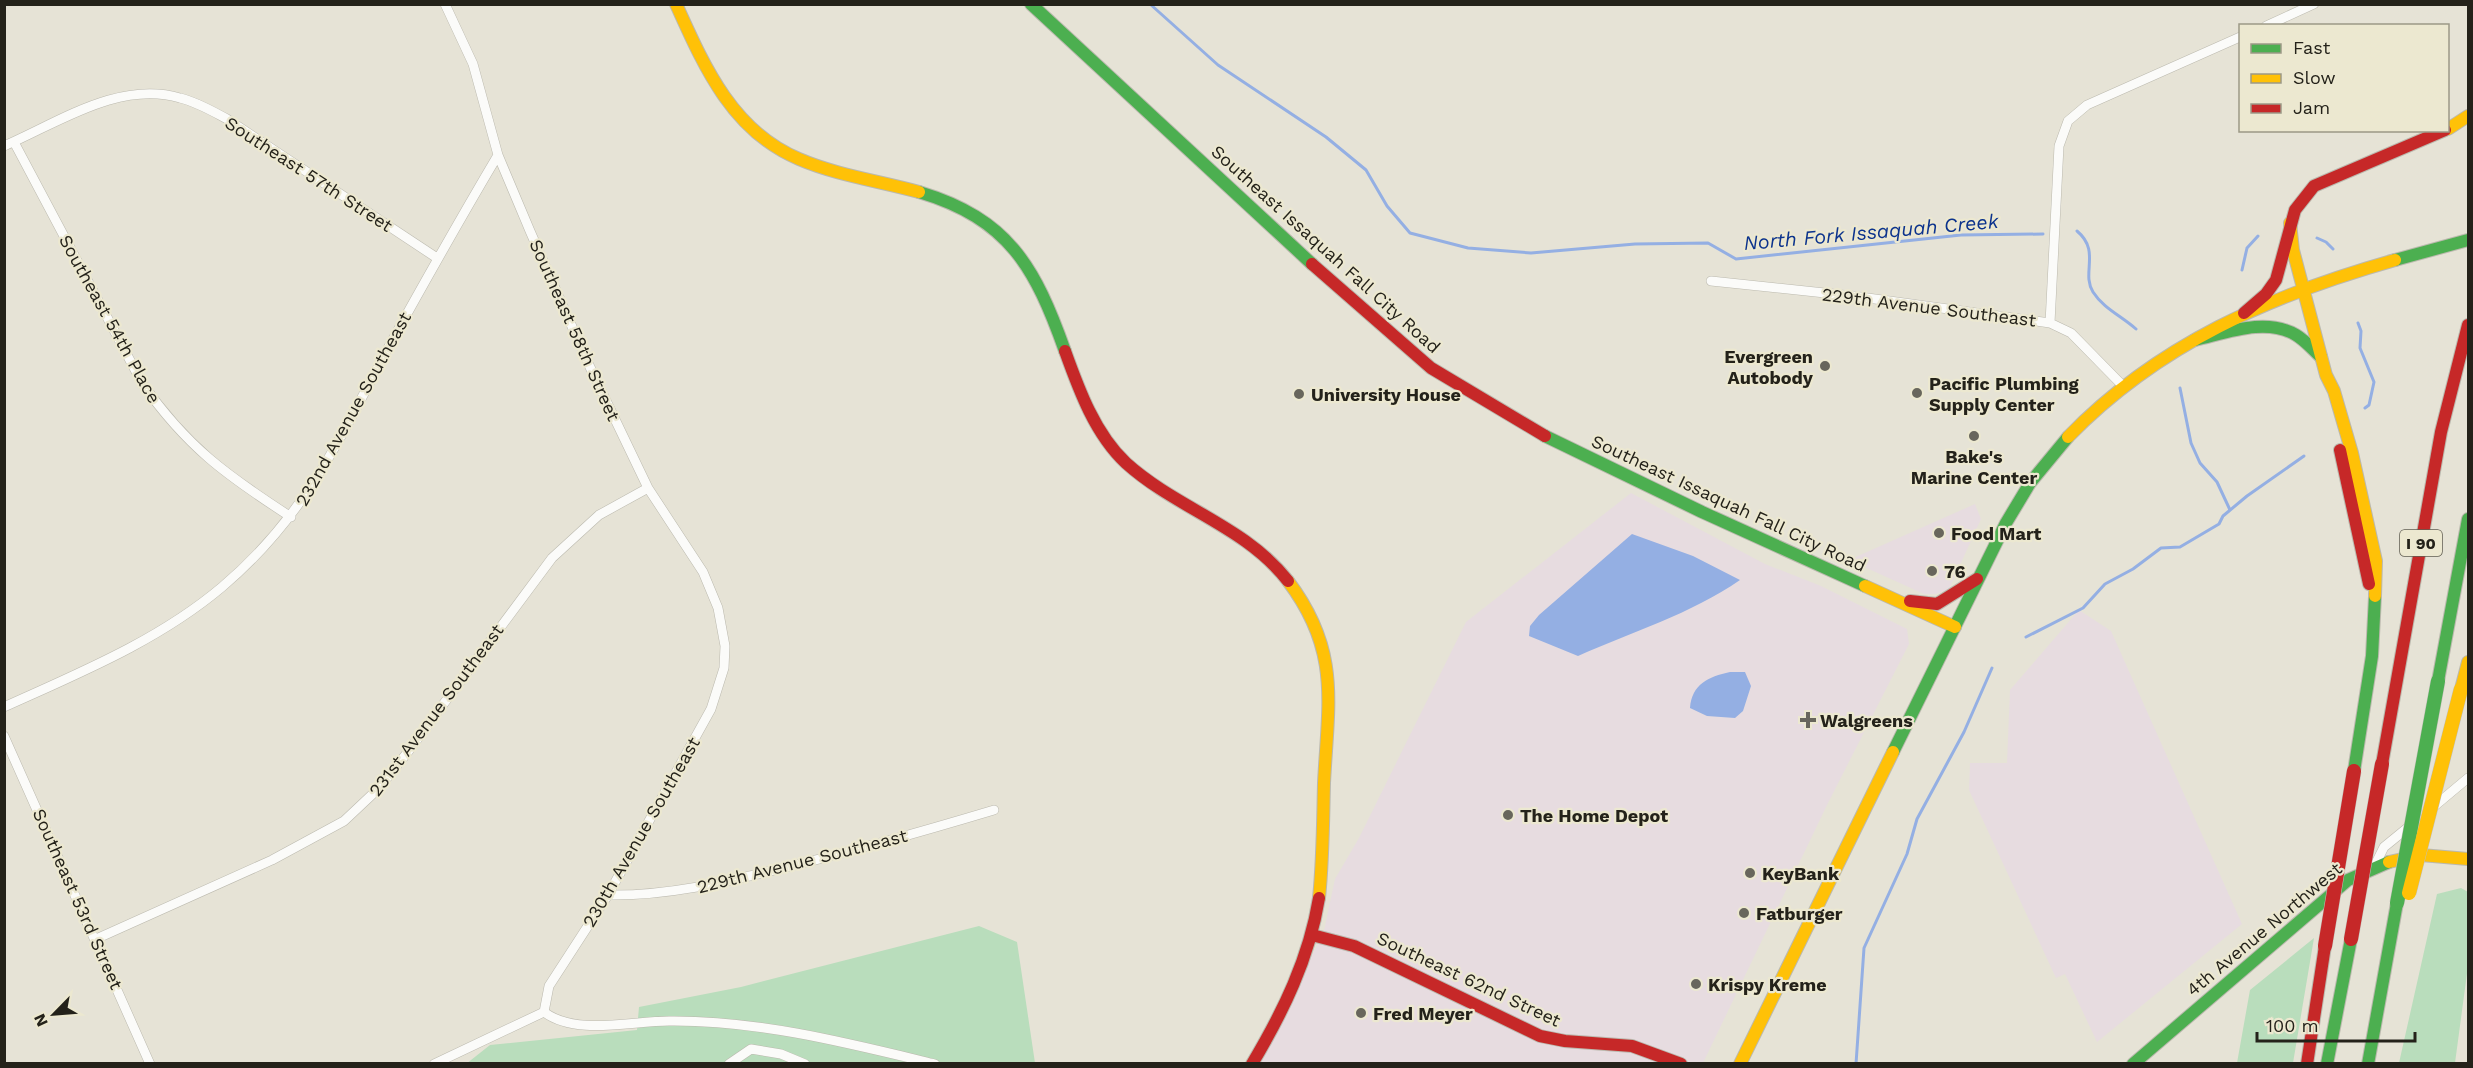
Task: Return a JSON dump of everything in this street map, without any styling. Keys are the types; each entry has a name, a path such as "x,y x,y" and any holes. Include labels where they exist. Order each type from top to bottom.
{"main road":[{"path":"676,4 714,86 740,118 770,144 800,160 940,197 964,208 1002,234 1019,253 1040,285 1085,401 1107,441 1119,456 1146,480 1243,538 1268,558 1282,573 1309,614 1322,645 1329,683 1319,895 1312,935 1290,990 1252,1064"},
{"name":"Southeast Issaquah Fall City Road","path":"1031,4 1350,299 1431,368 1484,402 1610,468 1954,627"},
{"path":"2449,128 2469,116"},
{"path":"2244,314 2266,294 2276,280 2295,210 2314,186 2441,132"},
{"path":"2290,223 2291,243 2326,375 2334,391 2366,509 2376,561 2372,656 2307,1064"},
{"path":"1740,1064 2015,505 2038,472 2086,417 2122,386 2195,340 2244,314 2303,289 2469,240"},
{"name":"I 90","path":"2327,1064 2441,432 2469,324"},
{"path":"2195,340 2256,328 2281,329 2298,336 2322,359"},
{"name":"I 90","path":"2402,901 2438,681 2469,519"},
{"path":"1885,596 1926,605 1937,604 1979,577"},
{"path":"2368,1064 2383,982 2402,901 2469,662"},
{"name":"4th Avenue Northwest","path":"2133,1064 2323,899 2348,880 2375,865 2409,856 2438,854 2469,859"},
{"name":"Southeast 62nd Street","path":"1312,935 1354,946 1540,1036 1564,1041 1632,1046 1681,1064"}],"street":[{"name":"Southeast 58th Street","path":"445,4 473,64 498,155 588,363 648,488 703,572 718,608 726,646"},
{"path":"2270,24 2314,4"},
{"path":"2050,323 2059,146 2064,128 2077,111 2087,105 2239,37"},
{"name":"Southeast 57th Street","path":"9,144 74,113 109,100 155,94 178,97 198,104 227,119 437,258"},
{"name":"Southeast 54th Place","path":"9,144 142,383 162,411 218,468 291,518"},
{"name":"232nd Avenue Southeast","path":"4,708 108,659 194,608 246,566 291,518 323,469 437,258 498,155"},
{"name":"229th Avenue Southeast","path":"1711,281 1842,295 2050,323 2072,333 2122,386"},
{"name":"231st Avenue Southeast","path":"96,939 272,860 344,821 378,789 407,753 552,558 599,515 648,488"},
{"name":"230th Avenue Southeast","path":"544,1012 549,986 608,894 711,709 724,668 726,646"},
{"name":"Southeast 53rd Street","path":"4,736 150,1064"},
{"path":"2375,865 2384,847 2469,778"},
{"name":"229th Avenue Southeast","path":"608,894 647,895 707,886 869,846 994,810"},
{"path":"434,1064 544,1012 556,1021 580,1024 668,1021 780,1030 935,1064"},
{"path":"729,1064 752,1049 781,1054 806,1064"},
{"path":"894,1064 902,1056"}],"shaded area":[{"path":"1631,493 1765,564 1821,586 1907,629 1909,644 1828,803 1703,1063 1255,1064 1267,1046 1324,931 1335,879 1359,838 1466,622"},
{"path":"1975,504 1981,519 1949,589 1936,594 1924,594 1849,560"},
{"path":"2079,610 2111,631 2242,924 2097,1042 2065,974 2056,978 1969,790 1970,763 2007,763 2010,690"}],"green space":[{"path":"2461,888 2468,892 2468,966 2455,1063 2399,1063 2437,894"},
{"path":"979,926 1017,942 1035,1063 466,1064 490,1045 637,1030 639,1007 741,987"},
{"path":"2314,938 2293,1063 2237,1063 2250,990"}],"water":[{"path":"1632,534 1693,556 1740,580 1681,613 1578,656 1529,636 1530,626 1539,615"},
{"path":"1730,672 1745,672 1751,686 1743,711 1735,718 1707,716 1690,708 1694,693 1702,683"}],"waterway":[{"name":"North Fork Issaquah Creek","path":"1150,4 1218,65 1326,137 1366,170 1387,206 1410,233 1468,248 1531,253 1635,244 1708,243 1736,259 1961,235 2043,234"},
{"name":"North Fork Issaquah Creek","path":"2077,231 2088,246 2089,277 2093,292 2108,308 2136,329"},
{"name":"North Fork Issaquah Creek","path":"2242,270 2247,248 2258,236"},
{"path":"2317,238 2326,242 2333,249"},
{"name":"North Fork Issaquah Creek","path":"2358,323 2361,331 2360,348 2374,382 2369,405 2365,408"},
{"name":"North Fork Issaquah Creek","path":"2180,388 2191,443 2200,463 2217,482 2230,510"},
{"name":"North Fork Issaquah Creek","path":"2026,637 2083,608 2105,584 2133,569 2161,548 2180,547 2219,524 2223,516 2247,496 2304,456"},
{"name":"North Fork Issaquah Creek","path":"1856,1064 1864,948 1907,854 1917,819 1964,732 1992,668"}],"traffic: fast":[{"path":"1031,4 1312,264"},
{"path":"919,192 950,203 976,216 997,232 1014,250 1042,295 1065,351"},
{"path":"2395,260 2468,240"},
{"path":"2195,340 2246,328 2272,327 2296,335 2321,357"},
{"path":"1545,436 1702,512 1865,586"},
{"path":"1893,752 2006,523 2030,483 2068,437"},
{"path":"2438,681 2468,519"},
{"path":"2354,771 2372,656 2375,596"},
{"path":"2397,903 2438,681"},
{"path":"2133,1064 2348,880 2389,862"},
{"path":"2368,1064 2397,903"},
{"path":"2327,1064 2351,939"}],"traffic: slow":[{"path":"676,4 710,73 738,114 755,132 776,147 813,165 919,192"},
{"path":"2449,128 2468,116"},
{"path":"2290,223 2293,250 2326,375 2334,391 2352,453 2376,561 2375,596"},
{"path":"2068,437 2103,404 2178,349 2219,327 2304,289 2395,260"},
{"path":"1288,581 1305,606 1317,631 1324,655 1327,678 1328,728 1319,898"},
{"path":"1865,586 1955,627"},
{"path":"2461,689 2468,662"},
{"path":"2409,893 2461,689"},
{"path":"1740,1064 1893,752"},
{"path":"2389,862 2421,855 2468,859"}],"traffic: jam":[{"path":"2244,313 2266,294 2276,280 2295,210 2314,186 2440,132"},
{"path":"1312,264 1431,368 1545,436"},
{"path":"2382,764 2441,432 2468,325"},
{"path":"1065,351 1089,411 1105,439 1126,463 1167,493 1252,546 1288,581"},
{"path":"2340,450 2369,584"},
{"path":"1910,601 1937,604 1977,579"},
{"path":"2351,939 2382,764"},
{"path":"2325,946 2354,771"},
{"path":"1252,1064 1274,1025 1302,964 1315,921 1319,898"},
{"path":"1312,935 1354,946 1540,1036 1565,1041 1632,1046 1681,1064"},
{"path":"2307,1064 2325,946"}],"place":[{"name":"Evergreen Autobody","path":"1825,366"},
{"name":"Pacific Plumbing Supply Center","path":"1917,393"},
{"name":"University House","path":"1299,394"},
{"name":"Bake's Marine Center","path":"1974,436"},
{"name":"Food Mart","path":"1939,533"},
{"name":"76","path":"1932,571"},
{"name":"Walgreens","path":"1808,720"},
{"name":"The Home Depot","path":"1508,815"},
{"name":"KeyBank","path":"1750,873"},
{"name":"Fatburger","path":"1744,913"},
{"name":"Krispy Kreme","path":"1696,984"},
{"name":"Fred Meyer","path":"1361,1013"}]}
